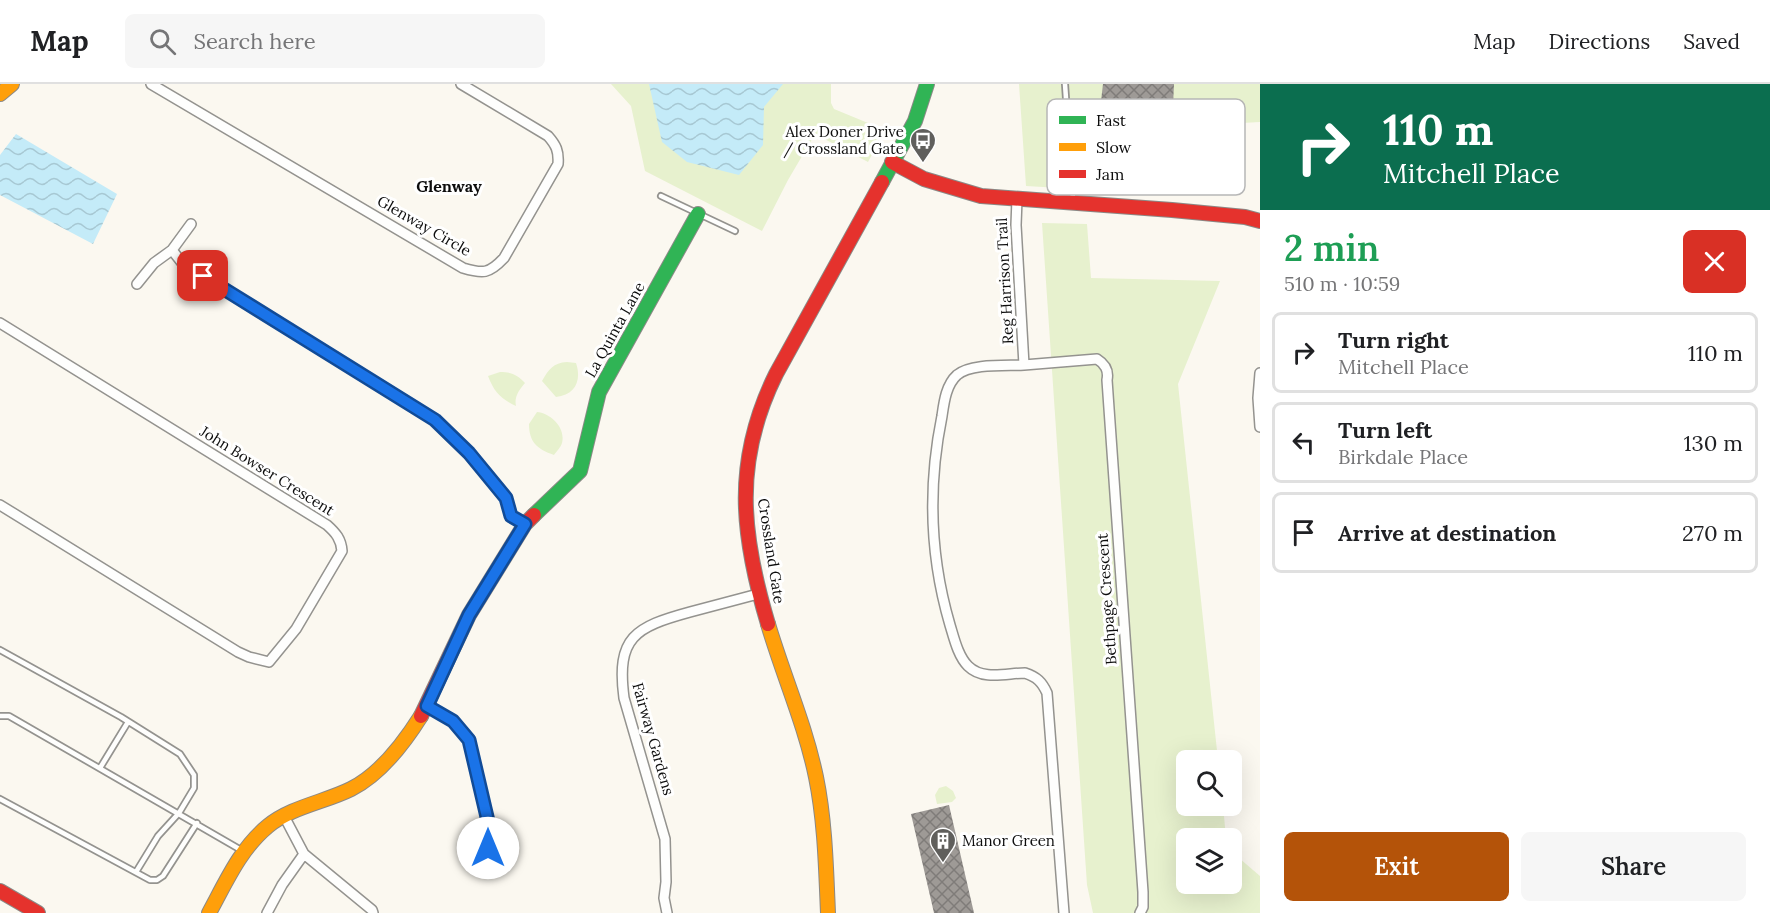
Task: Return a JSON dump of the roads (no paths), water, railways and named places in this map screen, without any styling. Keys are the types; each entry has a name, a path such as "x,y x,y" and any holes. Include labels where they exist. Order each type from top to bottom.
{"street":[{"path":"0,94 12,84"},
{"name":"Glenway Circle","path":"151,84 463,268 480,273 495,268 504,258 558,164 559,153 548,136 461,84"},
{"name":"Crossland Gate","path":"828,913 824,829 812,757 758,594 748,534 745,496 746,465 754,430 768,388 892,162 924,98 927,84"},
{"path":"892,162 924,179 981,196 1224,215 1260,221"},
{"name":"Reg Harrison Trail","path":"1017,199 1016,225 1024,365 969,368 955,376 951,383 945,398 935,457 934,531 942,594 963,660 981,674 1025,673 1032,675 1039,679 1047,693 1064,913"},
{"name":"La Quinta Lane","path":"525,524 580,471 599,392 698,214"},
{"path":"137,284 154,263 172,250 191,224"},
{"path":"172,250 183,264 435,420 469,453 506,498 511,516 525,524 469,615 427,706 411,732 378,769 353,788 284,816 268,826 243,851 209,913"},
{"name":"John Bowser Crescent","path":"0,323 327,525 341,541 342,551 296,630 269,662 238,652 0,505"},
{"name":"Bethpage Crescent","path":"1024,365 1097,359 1103,363 1108,374 1125,657 1143,892 1143,907 1140,913"},
{"path":"1260,374 1258,398 1260,427"},
{"name":"Fairway Gardens","path":"667,913 664,898 665,839 624,698 622,658 635,634 660,619 758,594"},
{"path":"427,706 453,721 469,740 491,834 484,863"},
{"path":"284,816 304,854 373,913"},
{"path":"267,913 282,885 304,854"},
{"path":"0,891 38,913"}],"lane":[{"path":"1065,84 1066,99"},
{"path":"1072,195 1073,203"},
{"path":"661,196 735,231"},
{"path":"0,650 180,754 194,775 194,788 179,813 158,836 136,872"},
{"path":"0,716 9,716 243,851"},
{"path":"100,768 128,722"},
{"path":"0,799 150,880 157,880 163,876 196,824"}],"water":[{"path":"649,84 783,84 764,107 763,145 739,175 687,162 662,142"},
{"path":"16,134 117,194 93,244 0,195 0,155"}],"place":[{"name":"Alex Doner Drive / Crossland Gate","path":"923,164"},
{"name":"Manor Green","path":"943,864"}],"district":[{"name":"Glenway","path":"449,186"}]}
